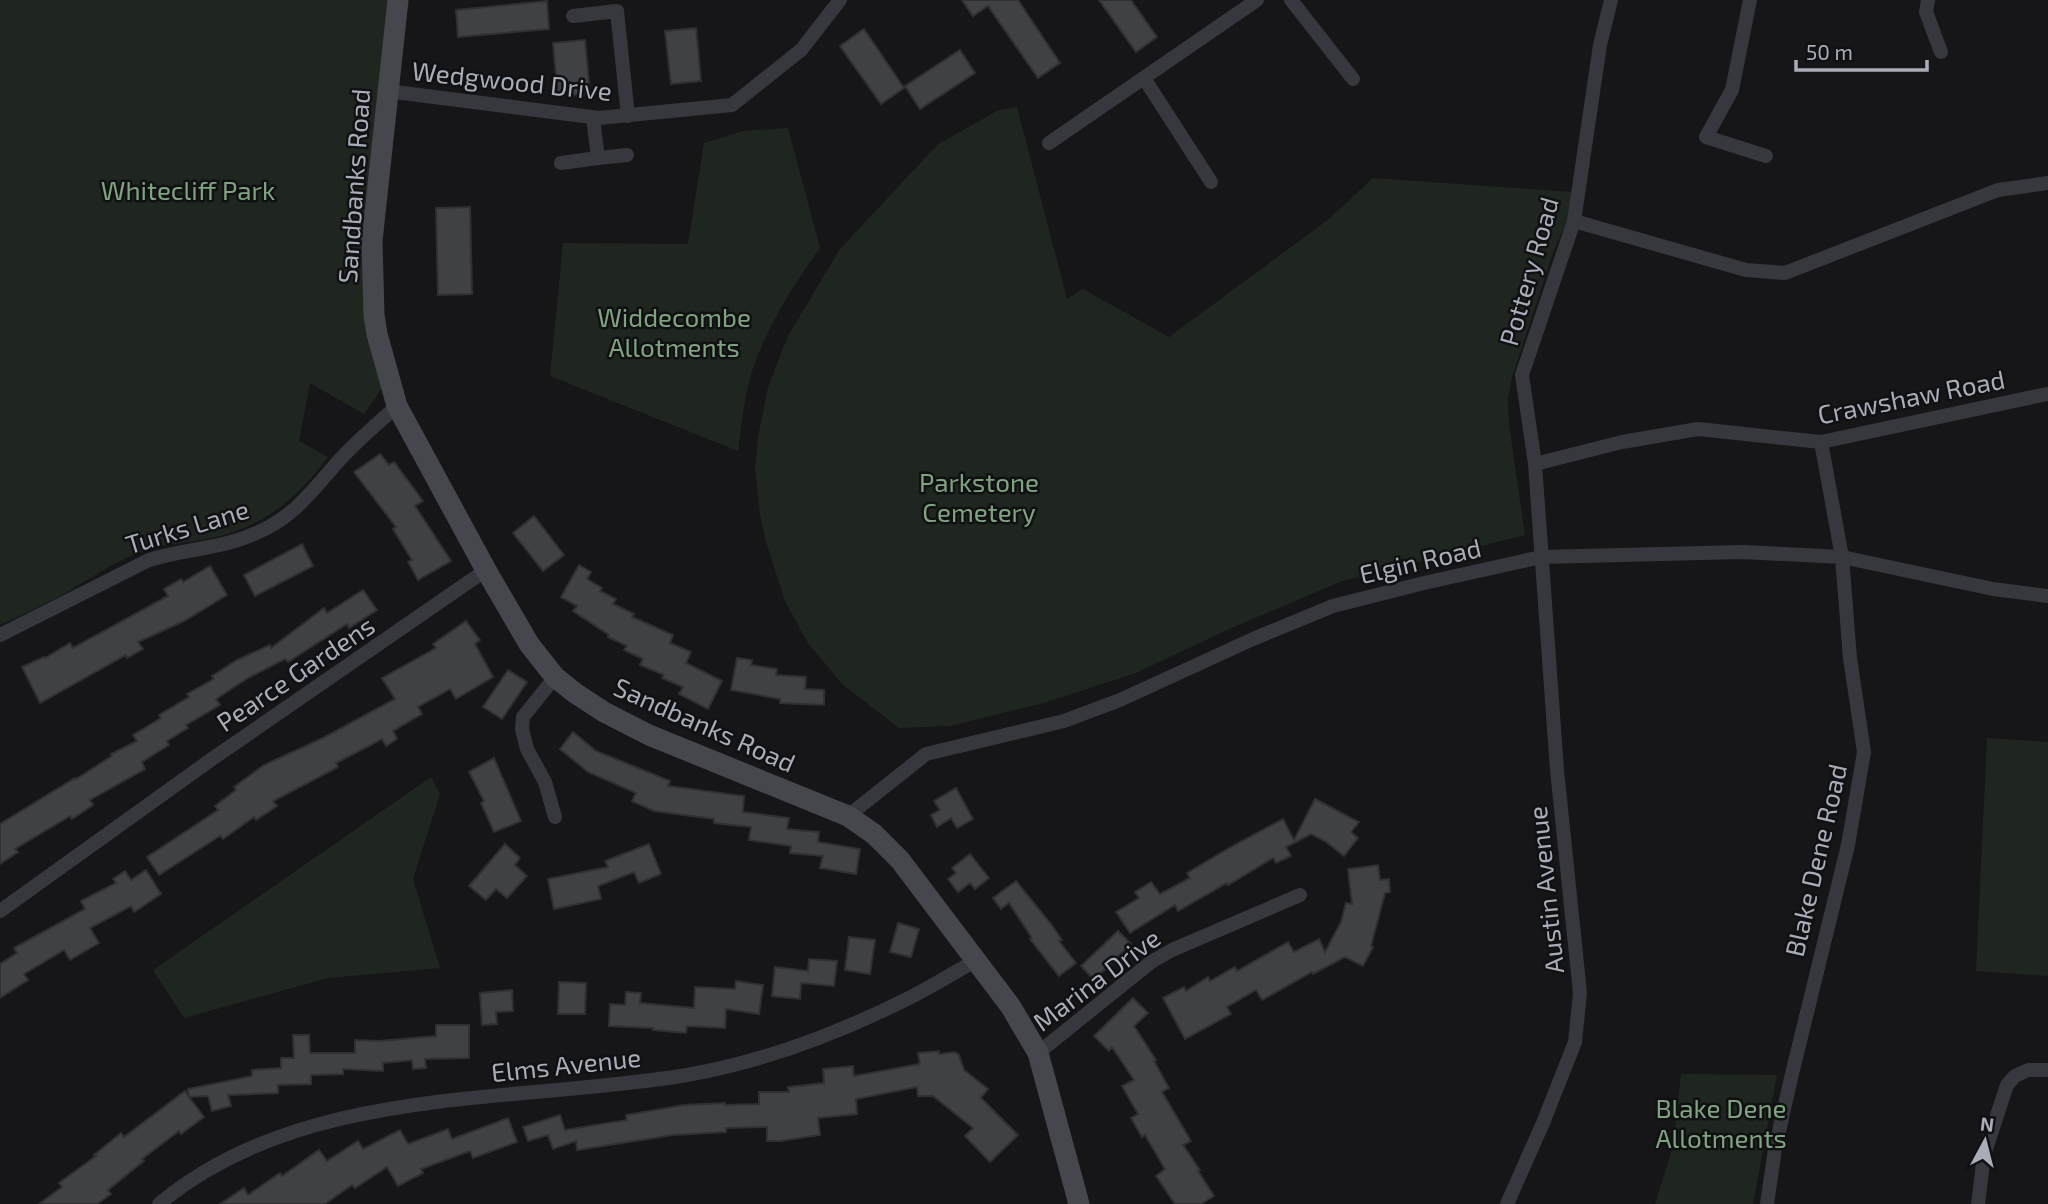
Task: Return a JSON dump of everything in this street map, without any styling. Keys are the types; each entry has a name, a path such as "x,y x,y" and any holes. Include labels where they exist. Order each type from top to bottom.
{"main road":[{"name":"Sandbanks Road","path":"398,0 372,241 374,315 397,406 485,570 529,644 555,677 604,712 649,735 848,816 874,834 900,860 1011,1007 1038,1053 1079,1204"}],"street":[{"name":"Wedgwood Drive","path":"387,91 593,118 732,105 801,50 840,0"},
{"path":"1049,143 1257,0"},
{"path":"1291,0 1353,79"},
{"name":"Pottery Road","path":"1541,557 1535,464 1522,375 1574,221 1600,45 1611,0"},
{"path":"1750,0 1732,90 1706,137 1766,156"},
{"path":"1928,0 1926,12 1941,52"},
{"path":"573,16 617,11 628,116"},
{"path":"1144,78 1211,181"},
{"path":"593,118 598,158"},
{"path":"561,163 626,155"},
{"path":"1574,221 1746,270 1785,274 1998,190 2048,183"},
{"name":"Crawshaw Road","path":"1535,464 1622,442 1698,429 1821,442 2047,394"},
{"name":"Turks Lane","path":"0,635 149,560 174,552 216,547 254,534 277,522 300,506 363,436 397,406"},
{"name":"Blake Dene Road","path":"1767,1204 1775,1149 1848,845 1864,752 1850,658 1842,557 1821,442"},
{"name":"Elgin Road","path":"848,816 926,754 1075,717 1120,700 1253,639 1333,606 1541,557 1744,552 1842,557 1993,589 2048,596"},
{"name":"Austin Avenue","path":"1507,1204 1543,1124 1575,1042 1580,993 1557,770 1541,557"},
{"name":"Pearce Gardens","path":"0,911 212,759 485,570"},
{"path":"555,677 523,718 522,729 527,748 545,782 555,817"},
{"name":"Marina Drive","path":"1038,1053 1151,962 1172,950 1300,895"},
{"name":"Elms Avenue","path":"159,1204 199,1174 238,1153 284,1134 342,1119 474,1098 687,1075 761,1057 833,1032 907,999 977,960"},
{"path":"1978,1204 1983,1155 2007,1085 2015,1076 2028,1070 2048,1070"}],"green space":[{"name":"Whitecliff Park","path":"0,0 398,0 372,241 389,378 364,414 310,383 299,441 328,457 301,489 271,513 237,531 156,547 133,555 58,597 0,625"},
{"name":"Parkstone Cemetery","path":"1017,107 1067,299 1083,289 1169,337 1329,219 1373,178 1572,192 1567,220 1553,253 1512,377 1508,400 1525,535 1342,581 1227,630 1136,673 1044,703 950,726 899,728 842,684 808,643 785,601 766,542 755,469 768,387 788,336 840,249 938,144 999,110"},
{"name":"Widdecombe Allotments","path":"788,128 820,248 784,302 756,360 747,393 738,451 550,376 563,243 688,244 704,143 743,131"},
{"path":"1987,738 2048,742 2048,976 1976,971"},
{"path":"431,777 440,794 413,879 440,968 328,978 184,1018 153,970"},
{"name":"Blake Dene Allotments","path":"1681,1074 1777,1075 1753,1204 1655,1204 1673,1146"}],"building":[{"path":"962,0 1018,0 1060,63 1038,78 988,6 973,16"},
{"path":"1099,0 1131,0 1157,37 1136,52"},
{"path":"547,1 549,29 458,37 456,10"},
{"path":"696,28 701,81 671,84 665,31"},
{"path":"864,29 904,88 881,104 840,46"},
{"path":"585,40 590,94 558,96 553,43"},
{"path":"960,50 975,73 920,109 905,86"},
{"path":"470,207 472,294 438,295 436,208"},
{"path":"380,454 389,465 394,462 423,501 415,506 451,561 418,580 408,562 412,560 393,529 396,527 354,472"},
{"path":"534,516 564,555 543,571 513,533"},
{"path":"302,544 313,566 255,596 244,575"},
{"path":"579,565 591,572 587,579 602,588 600,591 616,599 613,604 634,614 632,617 673,635 670,643 691,652 686,663 722,681 708,709 679,694 683,687 640,665 643,659 624,650 627,646 608,637 609,635 573,611 577,606 561,597"},
{"path":"210,566 227,595 184,621 138,642 143,649 127,658 126,655 40,703 22,667 45,658 70,643 73,648 168,596 164,589 181,579 183,582"},
{"path":"363,590 377,610 349,628 347,624 288,662 285,659 248,678 216,699 220,705 186,725 188,728 167,741 169,745 142,762 145,769 90,800 93,805 72,819 70,816 15,849 18,852 0,864 0,824 76,779 112,756 111,754 137,741 133,735 189,697 187,694 214,679 212,676 237,660 270,645 271,648 324,608 327,613"},
{"path":"466,621 480,640 475,644 493,677 456,699 450,689 418,707 422,714 393,731 397,739 386,746 382,739 336,763 338,767 273,801 277,806 256,820 254,817 223,839 220,836 159,875 147,857 218,810 215,806 236,790 234,787 264,765 323,738 395,699 382,678 436,648 433,644"},
{"path":"737,658 752,660 751,665 777,669 776,675 806,677 805,689 824,690 824,705 780,703 780,699 731,690"},
{"path":"508,670 527,682 502,719 483,707"},
{"path":"573,732 596,751 670,781 668,786 744,796 743,812 789,818 787,829 819,832 818,842 860,849 856,874 820,868 823,856 790,853 791,846 749,840 751,827 654,811 632,801 636,793 588,772 560,749"},
{"path":"494,758 521,821 494,832 481,803 484,801 469,772"},
{"path":"956,788 973,819 957,828 951,818 937,827 931,815 940,810 934,801"},
{"path":"1315,799 1359,822 1351,832 1358,838 1344,856 1311,834 1286,847 1291,856 1276,863 1273,858 1178,911 1175,905 1130,933 1116,912 1139,898 1135,892 1151,882 1160,894 1190,878 1187,873 1283,819 1294,840"},
{"path":"505,844 520,858 515,865 527,876 507,898 496,889 486,900 469,886"},
{"path":"649,844 661,874 639,883 634,872 598,886 601,899 554,909 548,879 608,867 605,861"},
{"path":"970,854 989,878 975,889 970,883 958,892 948,879 956,873 952,868"},
{"path":"1378,865 1380,880 1389,879 1390,892 1385,893 1371,946 1373,947 1363,966 1345,957 1262,1000 1256,990 1227,1007 1231,1014 1185,1039 1163,998 1184,987 1186,991 1208,977 1210,981 1235,967 1237,971 1288,942 1294,952 1319,939 1325,952 1341,922 1346,903 1352,904 1348,869"},
{"path":"146,870 161,894 134,912 131,906 90,928 99,943 70,960 64,950 24,974 28,980 0,998 0,964 17,953 14,948 85,909 81,901 116,883 113,879 125,871 131,880"},
{"path":"1016,881 1051,924 1062,940 1059,941 1076,963 1059,976 1030,939 1032,938 1009,903 1001,909 993,898"},
{"path":"898,923 919,929 911,957 890,952"},
{"path":"1118,931 1131,944 1094,980 1081,966"},
{"path":"849,937 875,940 870,974 845,970"},
{"path":"809,959 837,961 834,986 801,983 800,999 772,996 775,967 808,971"},
{"path":"736,981 763,985 759,1014 726,1009 725,1028 687,1026 686,1033 609,1026 610,1004 625,1005 626,992 641,993 640,1003 694,1008 695,987 735,989"},
{"path":"559,982 586,983 585,1014 558,1014"},
{"path":"512,990 513,1011 496,1012 497,1024 482,1025 480,993"},
{"path":"1133,998 1148,1013 1134,1026 1156,1060 1154,1061 1169,1088 1162,1092 1191,1141 1183,1145 1214,1196 1201,1204 1175,1204 1156,1176 1165,1169 1145,1135 1142,1137 1131,1118 1138,1114 1122,1086 1134,1080 1112,1047 1109,1051 1094,1036"},
{"path":"436,1025 469,1025 469,1058 425,1059 426,1068 413,1069 412,1060 383,1063 383,1071 343,1069 343,1074 311,1075 311,1084 278,1085 278,1093 228,1095 231,1106 212,1111 208,1096 189,1097 188,1089 252,1076 252,1070 281,1068 281,1058 294,1058 293,1035 309,1035 310,1053 355,1053 355,1040 379,1041 436,1036"},
{"path":"939,1051 939,1054 955,1052 959,1055 964,1070 988,1089 981,1098 1018,1135 990,1162 965,1136 973,1128 933,1096 918,1096 917,1087 856,1099 857,1114 818,1118 820,1135 780,1141 767,1141 767,1127 726,1128 726,1132 673,1135 577,1150 576,1141 553,1149 548,1135 528,1141 523,1127 560,1115 565,1130 627,1120 626,1115 684,1105 759,1104 759,1092 789,1092 788,1087 824,1083 823,1069 853,1066 854,1076 920,1064 918,1053"},
{"path":"185,1091 204,1117 181,1134 179,1131 142,1159 144,1161 108,1190 111,1194 97,1204 39,1204 62,1187 59,1183 96,1156 94,1155 121,1133 124,1137"},
{"path":"508,1118 517,1142 473,1158 470,1151 421,1169 423,1173 398,1186 387,1167 355,1188 352,1185 325,1204 220,1204 244,1188 248,1195 280,1173 282,1176 319,1150 327,1161 358,1141 363,1149 400,1130 408,1144 448,1129 452,1139"}]}
